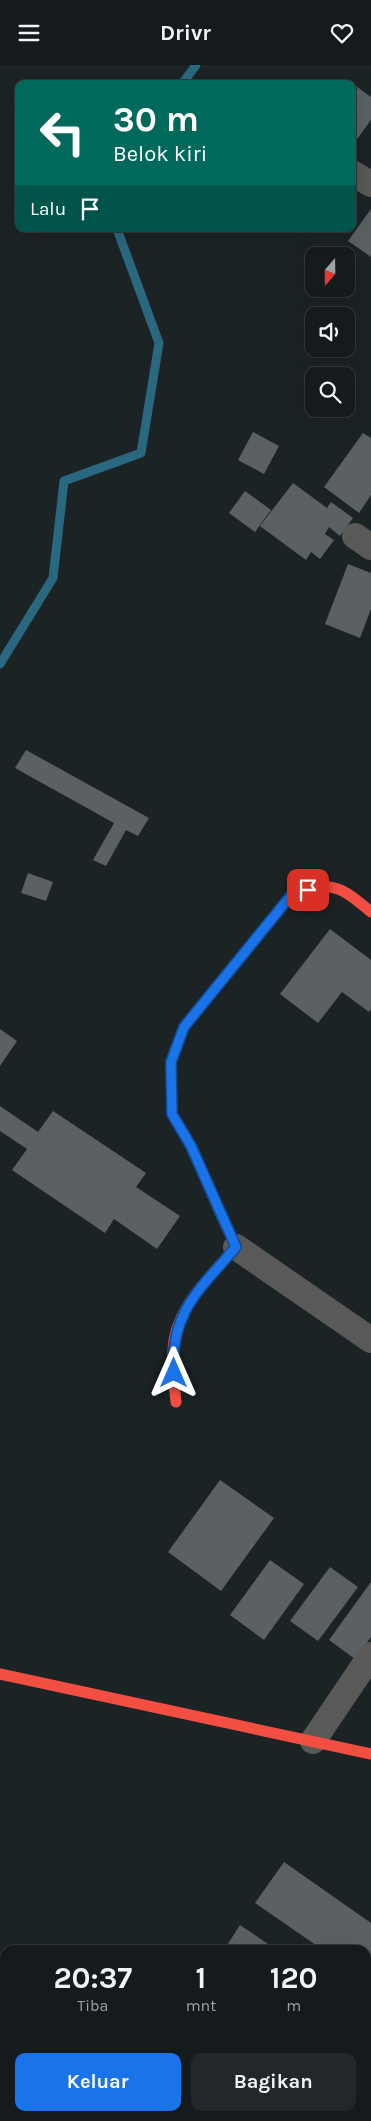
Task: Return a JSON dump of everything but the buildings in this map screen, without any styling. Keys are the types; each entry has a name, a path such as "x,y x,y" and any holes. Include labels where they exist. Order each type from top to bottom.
{"street":[{"path":"356,175 371,184"},
{"path":"371,913 346,891 322,886 293,893 184,1027 171,1062 172,1114 191,1146 236,1247 371,1340"},
{"path":"176,1402 173,1358 176,1331 188,1303 236,1247"},
{"path":"313,1741 371,1655"},
{"path":"0,1674 371,1754"}],"waterway":[{"path":"185,80 196,65"},
{"path":"0,664 53,578 64,481 141,453 159,343 118,232"}],"traffic: fast":[{"path":"223,1219 191,1146 172,1114 171,1062 184,1027 293,893 315,888"}],"traffic: jam":[{"path":"315,888 331,887 339,889 371,912"},
{"path":"176,1402 173,1371 174,1340 183,1313 190,1301 236,1247 223,1219"},
{"path":"0,1674 371,1754"}],"route":[{"path":"174,1373 173,1358 176,1331 188,1303 236,1247 191,1146 172,1114 171,1062 184,1027 293,893 308,890"}]}
